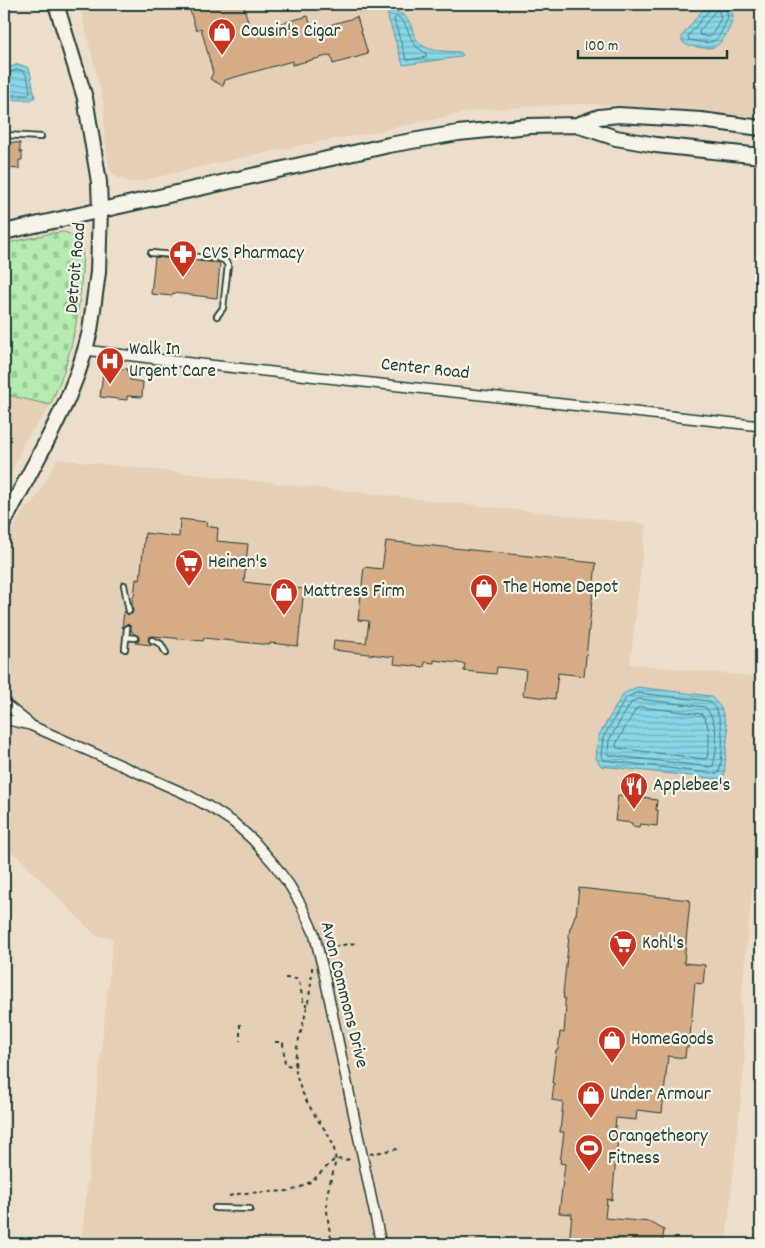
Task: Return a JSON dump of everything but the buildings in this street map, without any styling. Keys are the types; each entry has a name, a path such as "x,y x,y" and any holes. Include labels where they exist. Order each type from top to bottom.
{"main road":[{"name":"Detroit Road","path":"4,522 59,417 72,387 85,350 98,272 99,182 87,109 56,4"},
{"path":"4,232 389,145 467,132 529,126 577,125 599,117 619,115 701,120 761,128"},
{"path":"577,125 616,138 656,145 761,156"}],"street":[{"name":"Center Road","path":"85,350 761,426"},
{"name":"Avon Commons Drive","path":"4,704 30,724"},
{"name":"Avon Commons Drive","path":"4,719 30,724 213,808 233,822 253,840 290,886 314,933 332,1009 381,1244"}],"lane":[{"path":"5,135 41,136"},
{"path":"151,253 210,258"},
{"path":"217,316 223,308 228,265 224,260 218,258"},
{"path":"124,585 129,611"},
{"path":"125,649 127,628"},
{"path":"126,637 135,638"},
{"path":"152,640 161,644 166,653"},
{"path":"215,1208 250,1209"}],"path":[{"path":"318,951 357,943"},
{"path":"312,968 312,983 298,1042 296,1071 300,1086 333,1144 335,1159 327,1203 332,1244"},
{"path":"285,978 297,979 304,1004 307,1005"},
{"path":"240,1024 240,1041"},
{"path":"275,1042 283,1043 285,1065 296,1066"},
{"path":"229,1196 243,1193 291,1191 312,1181 335,1159 346,1160 397,1149"}],"shaded area":[{"path":"111,4 761,4 761,113 744,116 695,110 577,104 478,110 297,146 142,181 129,182 118,178 109,168 104,130 104,105 81,11 89,11"},
{"path":"4,394 50,405 23,443 6,484 4,496"},
{"path":"57,459 646,524 630,664 761,677 761,801 741,1002 745,1059 726,1244 81,1244 113,938 96,936 18,857 4,848 4,546 22,513 37,497"}],"green space":[{"path":"64,232 74,237 81,246 83,256 82,273 79,307 68,357 50,405 4,394 4,244"}],"water":[{"path":"707,4 729,4 733,18 728,32 722,41 714,47 703,48 687,45 682,41 682,36"},
{"path":"393,11 406,17 419,43 425,47 438,51 460,52 463,55 403,65 388,17 388,12"},
{"path":"18,64 27,67 30,71 35,97 31,100 4,100 4,70"},
{"path":"637,687 711,696 721,708 728,730 724,777 717,779 601,766 596,758 598,737 623,694"}],"place":[{"name":"Cousin's Cigar","path":"222,56"},
{"name":"CVS Pharmacy","path":"183,278"},
{"name":"Walk In Urgent Care","path":"110,385"},
{"name":"Heinen's","path":"189,587"},
{"name":"The Home Depot","path":"484,612"},
{"name":"Mattress Firm","path":"284,616"},
{"name":"Applebee's","path":"634,810"},
{"name":"Kohl's","path":"623,968"},
{"name":"HomeGoods","path":"612,1064"},
{"name":"Under Armour","path":"591,1119"},
{"name":"Orangetheory Fitness","path":"589,1172"}]}
